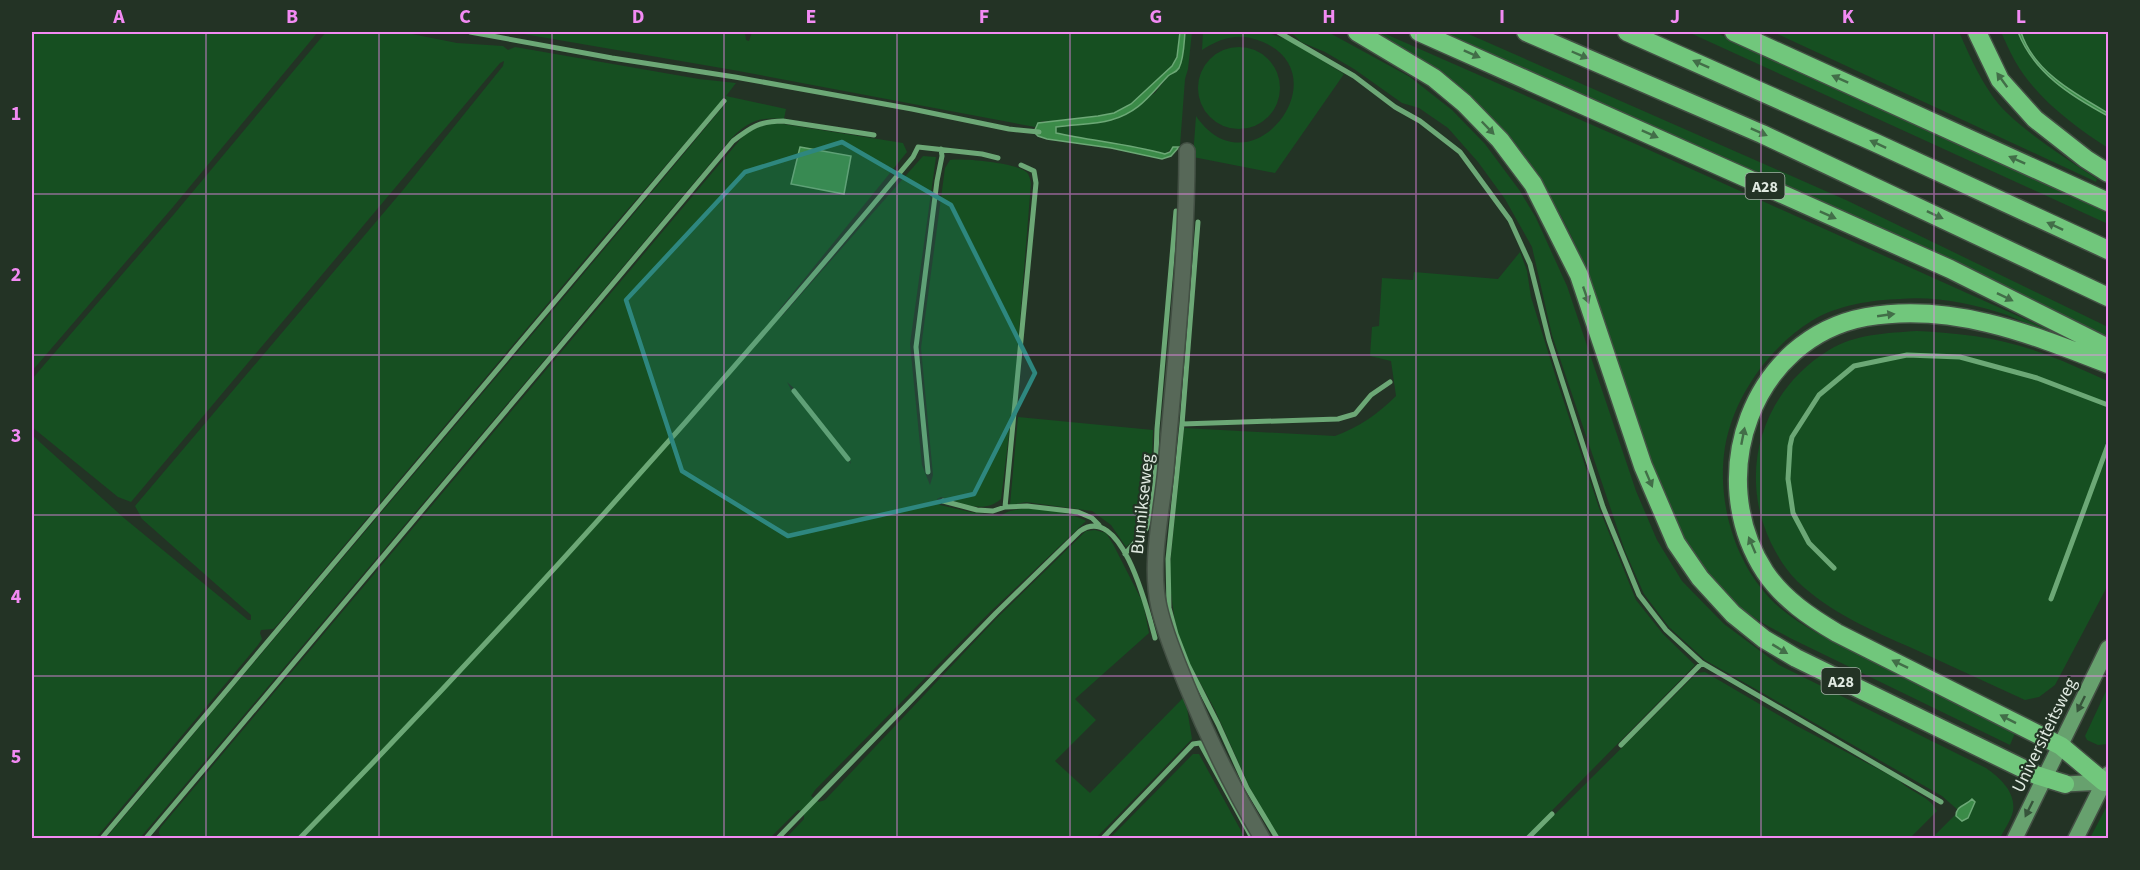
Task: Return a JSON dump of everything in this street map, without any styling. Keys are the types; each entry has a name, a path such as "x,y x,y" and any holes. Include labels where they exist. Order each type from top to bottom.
{"highway":[{"name":"A28","path":"1357,32 1434,78 1464,103 1500,140 1533,184 1579,275 1643,466 1676,543 1716,596 1733,614 1764,639 1796,658 2044,779 2065,784"},
{"name":"A28","path":"1419,32 1950,269 2109,348"},
{"name":"A28","path":"1526,32 1762,134 2109,297"},
{"path":"1627,32 2109,250"},
{"path":"1734,32 2109,202"},
{"path":"1977,32 2000,80 2035,119 2086,159 2109,173"},
{"name":"A28","path":"2107,778 2061,746 1837,633 1810,616 1787,597 1765,572 1751,545 1737,494 1738,462 1745,426 1758,395 1778,368 1800,347 1830,327 1865,317 1896,313 1938,313 1977,319 2009,328 2109,364"}],"main road":[{"name":"Universiteitsweg","path":"2015,838 2109,648"},
{"path":"2065,784 2107,778"},
{"path":"2076,838 2107,778"}],"street":[{"name":"Bunnikseweg","path":"1187,151 1186,212 1167,456 1155,566 1158,606 1172,650 1205,732 1262,838"}],"highlighted area":[{"path":"842,142 951,205 1035,373 974,494 788,536 682,471 626,300 745,172"}],"shaded area":[{"path":"32,32 318,32 173,207 32,371"},
{"path":"326,32 402,32 457,43 503,46 508,50 515,47 699,79 736,83 726,96 786,109 784,119 767,119 748,124 730,140 140,838 106,838 649,195 726,103 726,98 602,239 278,624 273,629 261,630 262,639 258,645 96,838 32,838 32,435 124,518 248,620 251,620 251,615 142,519 135,506 403,190 503,66 504,61 131,502 118,497 32,427 32,379"},
{"path":"512,32 745,32 746,40 749,41 752,32 1180,32 1177,57 1172,66 1131,104 1114,113 1056,122 1043,121 1035,127 733,70"},
{"path":"1180,32 1185,32 1183,55 1179,68 1136,108 1111,120 1056,127 1056,133 1165,154 1173,147 1179,147 1171,156 1162,159 1111,148 1047,139 1034,132 1038,123 1114,113 1131,104 1172,66 1177,57"},
{"path":"1185,32 1192,32 1185,79 1180,146 1173,147 1165,154 1055,133 1056,127 1108,121 1155,93 1169,75 1179,67"},
{"path":"1203,32 1266,32 1291,41 1344,74 1275,173 1193,157 1196,116 1218,137 1240,143 1262,136 1279,121 1291,101 1293,79 1285,58 1263,42 1247,37 1231,37 1202,50"},
{"path":"1287,32 1328,32 1410,77 1452,110 1485,144 1520,191 1536,218 1567,286 1636,491 1657,540 1682,581 1724,624 1779,665 1991,772 2006,786 2013,804 2011,818 2000,838 1932,838 1959,811 1942,796 1705,660 1669,627 1644,594 1625,551 1552,335 1532,247 1505,199 1478,162 1448,128 1419,108 1402,103 1354,69 1325,52 1301,42"},
{"path":"1375,32 1381,32 1647,149 2049,330 1981,307 1914,298 1867,302 1823,315 1797,331 1782,344 1756,374 1736,409 1725,447 1723,468 1727,513 1741,555 1752,575 1780,608 1827,638 2015,733 2010,745 1770,627 1740,606 1714,581 1691,553 1675,523 1651,464 1607,326 1587,272 1570,233 1550,197 1528,163 1475,103 1445,77 1411,53"},
{"path":"1437,32 1464,32 1846,200 2108,327 2108,337 1719,156"},
{"path":"1688,32 1715,32 2108,213 2108,224"},
{"path":"1773,32 1959,32 1985,85 1998,104 2038,139 2097,179 2096,182 2090,179"},
{"path":"2001,32 2018,32 2033,58 2044,70 2068,91 2108,116 2108,148 2069,121 2045,99 2015,61"},
{"path":"2018,32 2021,32 2027,46 2045,70 2082,98 2108,113 2108,116 2055,82 2034,60"},
{"path":"2021,32 2108,32 2108,113 2082,98 2045,70 2027,46"},
{"path":"1239,47 1255,50 1268,59 1277,72 1280,88 1277,104 1268,117 1255,126 1239,129 1223,126 1210,117 1201,104 1198,88 1201,72 1210,59 1223,50"},
{"path":"783,124 903,143 907,152 779,310 776,320 783,315 923,156 936,157 910,344 922,465 930,485 933,475 921,348 945,168 950,160 966,160 1011,166 1027,173 1031,183 1014,393 1001,499 994,504 979,507 941,497 937,499 940,505 970,512 1001,516 1018,509 1056,511 1086,521 989,613 811,796 819,802 825,800 996,619 1086,531 1095,530 1106,533 1113,544 1143,603 1149,633 1075,699 1096,720 1055,761 1090,793 1185,696 1192,739 1096,838 786,838 804,819 804,812 798,810 770,838 161,837 159,830 161,827 744,135 758,127","holes":["787,382 796,390 849,457 851,464 793,393"]},
{"path":"800,147 851,156 844,194 791,184"},
{"path":"1520,252 1527,271 1531,297 1599,508 1636,600 1663,634 1695,665 1525,838 1279,838 1250,788 1176,630 1170,565 1184,428 1335,436 1360,424 1396,396 1391,361 1370,356 1372,327 1379,326 1382,278 1413,280 1414,272 1498,279"},
{"path":"1917,331 2007,342 2045,354 2108,381 2108,585 2055,685 2039,697 2025,700 1867,628 1823,602 1797,581 1786,568 1771,543 1761,516 1756,489 1757,462 1762,435 1772,410 1787,387 1806,367 1839,345 1871,335"},
{"path":"1018,417 1153,430 1147,509 1136,536 1126,547 1111,525 1092,511 1026,502 1010,505"},
{"path":"1705,672 1797,726 1899,780 1929,801 1937,811 1910,838 1531,838 1697,673"},
{"path":"2108,687 2108,744 2098,745 2087,740 2085,736"},
{"path":"1193,754 1199,754 1245,838 1110,838"},
{"path":"1972,799 1975,802 1968,818 1962,821 1956,816 1956,812"},
{"path":"2108,804 2108,838 2090,838"}],"waterway":[{"path":"470,32 612,58 735,77 1009,129 1039,132"},
{"path":"1278,32 1354,76 1395,107 1420,121 1460,152 1510,220 1530,264 1549,340 1603,507 1639,595 1666,630 1702,663 1941,802"},
{"path":"102,838 724,101"},
{"path":"146,838 733,141 756,126 775,121 874,135"},
{"path":"300,838 458,673 613,504 839,245 913,157 918,147 998,158"},
{"path":"928,472 916,347 942,156 941,149"},
{"path":"1005,507 1036,183 1034,171 1021,165"},
{"path":"1125,554 1146,529 1155,485 1157,429 1176,211"},
{"path":"1198,222 1182,424 1338,419 1355,414 1371,395 1390,382"},
{"path":"1834,568 1809,543 1793,513 1788,479 1790,446 1792,437 1819,395 1854,366 1907,355 1960,357 2037,378 2108,405"},
{"path":"794,391 848,459"},
{"path":"1182,424 1168,559 1169,608 1188,665 1247,788 1277,838"},
{"path":"2051,599 2108,445"},
{"path":"943,501 977,510 993,511 1005,507 1027,506 1078,512 1092,518 1099,525"},
{"path":"778,838 996,613 1080,531 1095,526 1108,532 1120,545 1139,585 1155,638"},
{"path":"1621,745 1702,663"},
{"path":"1103,838 1193,744 1200,743 1252,838"},
{"path":"1528,838 1552,814"}]}
